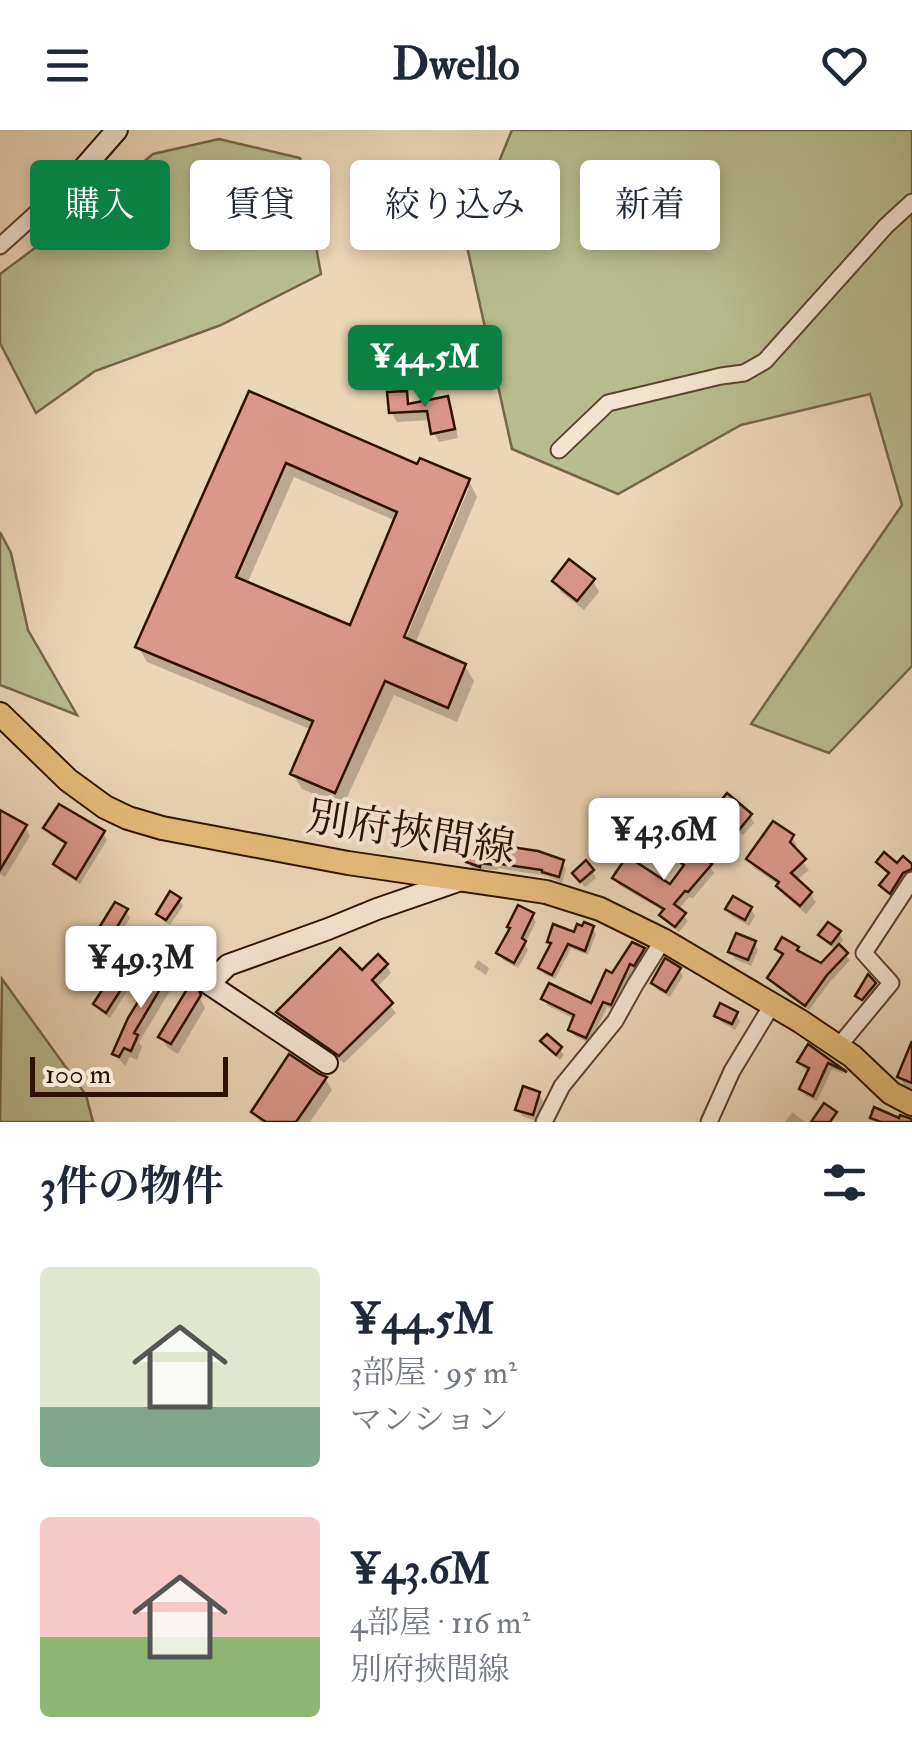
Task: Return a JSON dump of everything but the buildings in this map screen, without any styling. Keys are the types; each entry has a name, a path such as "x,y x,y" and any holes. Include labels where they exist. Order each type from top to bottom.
{"main road":[{"name":"別府挾間線","path":"0,714 68,780 104,807 128,818 348,863 564,896 614,914 838,1047 890,1092 912,1104"}],"street":[{"path":"90,160 116,130"},
{"path":"559,450 608,403 744,373 765,361 912,202"},
{"path":"0,246 30,219"},
{"path":"327,1064 208,984 228,965 464,880"},
{"path":"838,1047 890,983 864,954 912,880"},
{"path":"544,1122 562,1086 616,1021 663,940"},
{"path":"710,1122 732,1071 772,1005"}],"green space":[{"path":"512,130 912,130 912,666 829,753 751,724 902,505 870,394 741,425 618,494 512,449 468,250 560,250 560,160 500,160"},
{"path":"219,139 300,158 190,160 190,250 317,250 321,274 221,325 95,371 36,413 0,343 0,274 32,250 170,250 170,160 146,160 153,154"},
{"path":"0,532 11,553 28,630 77,715 0,685"},
{"path":"2,979 86,1095 93,1122 0,1122"}]}
